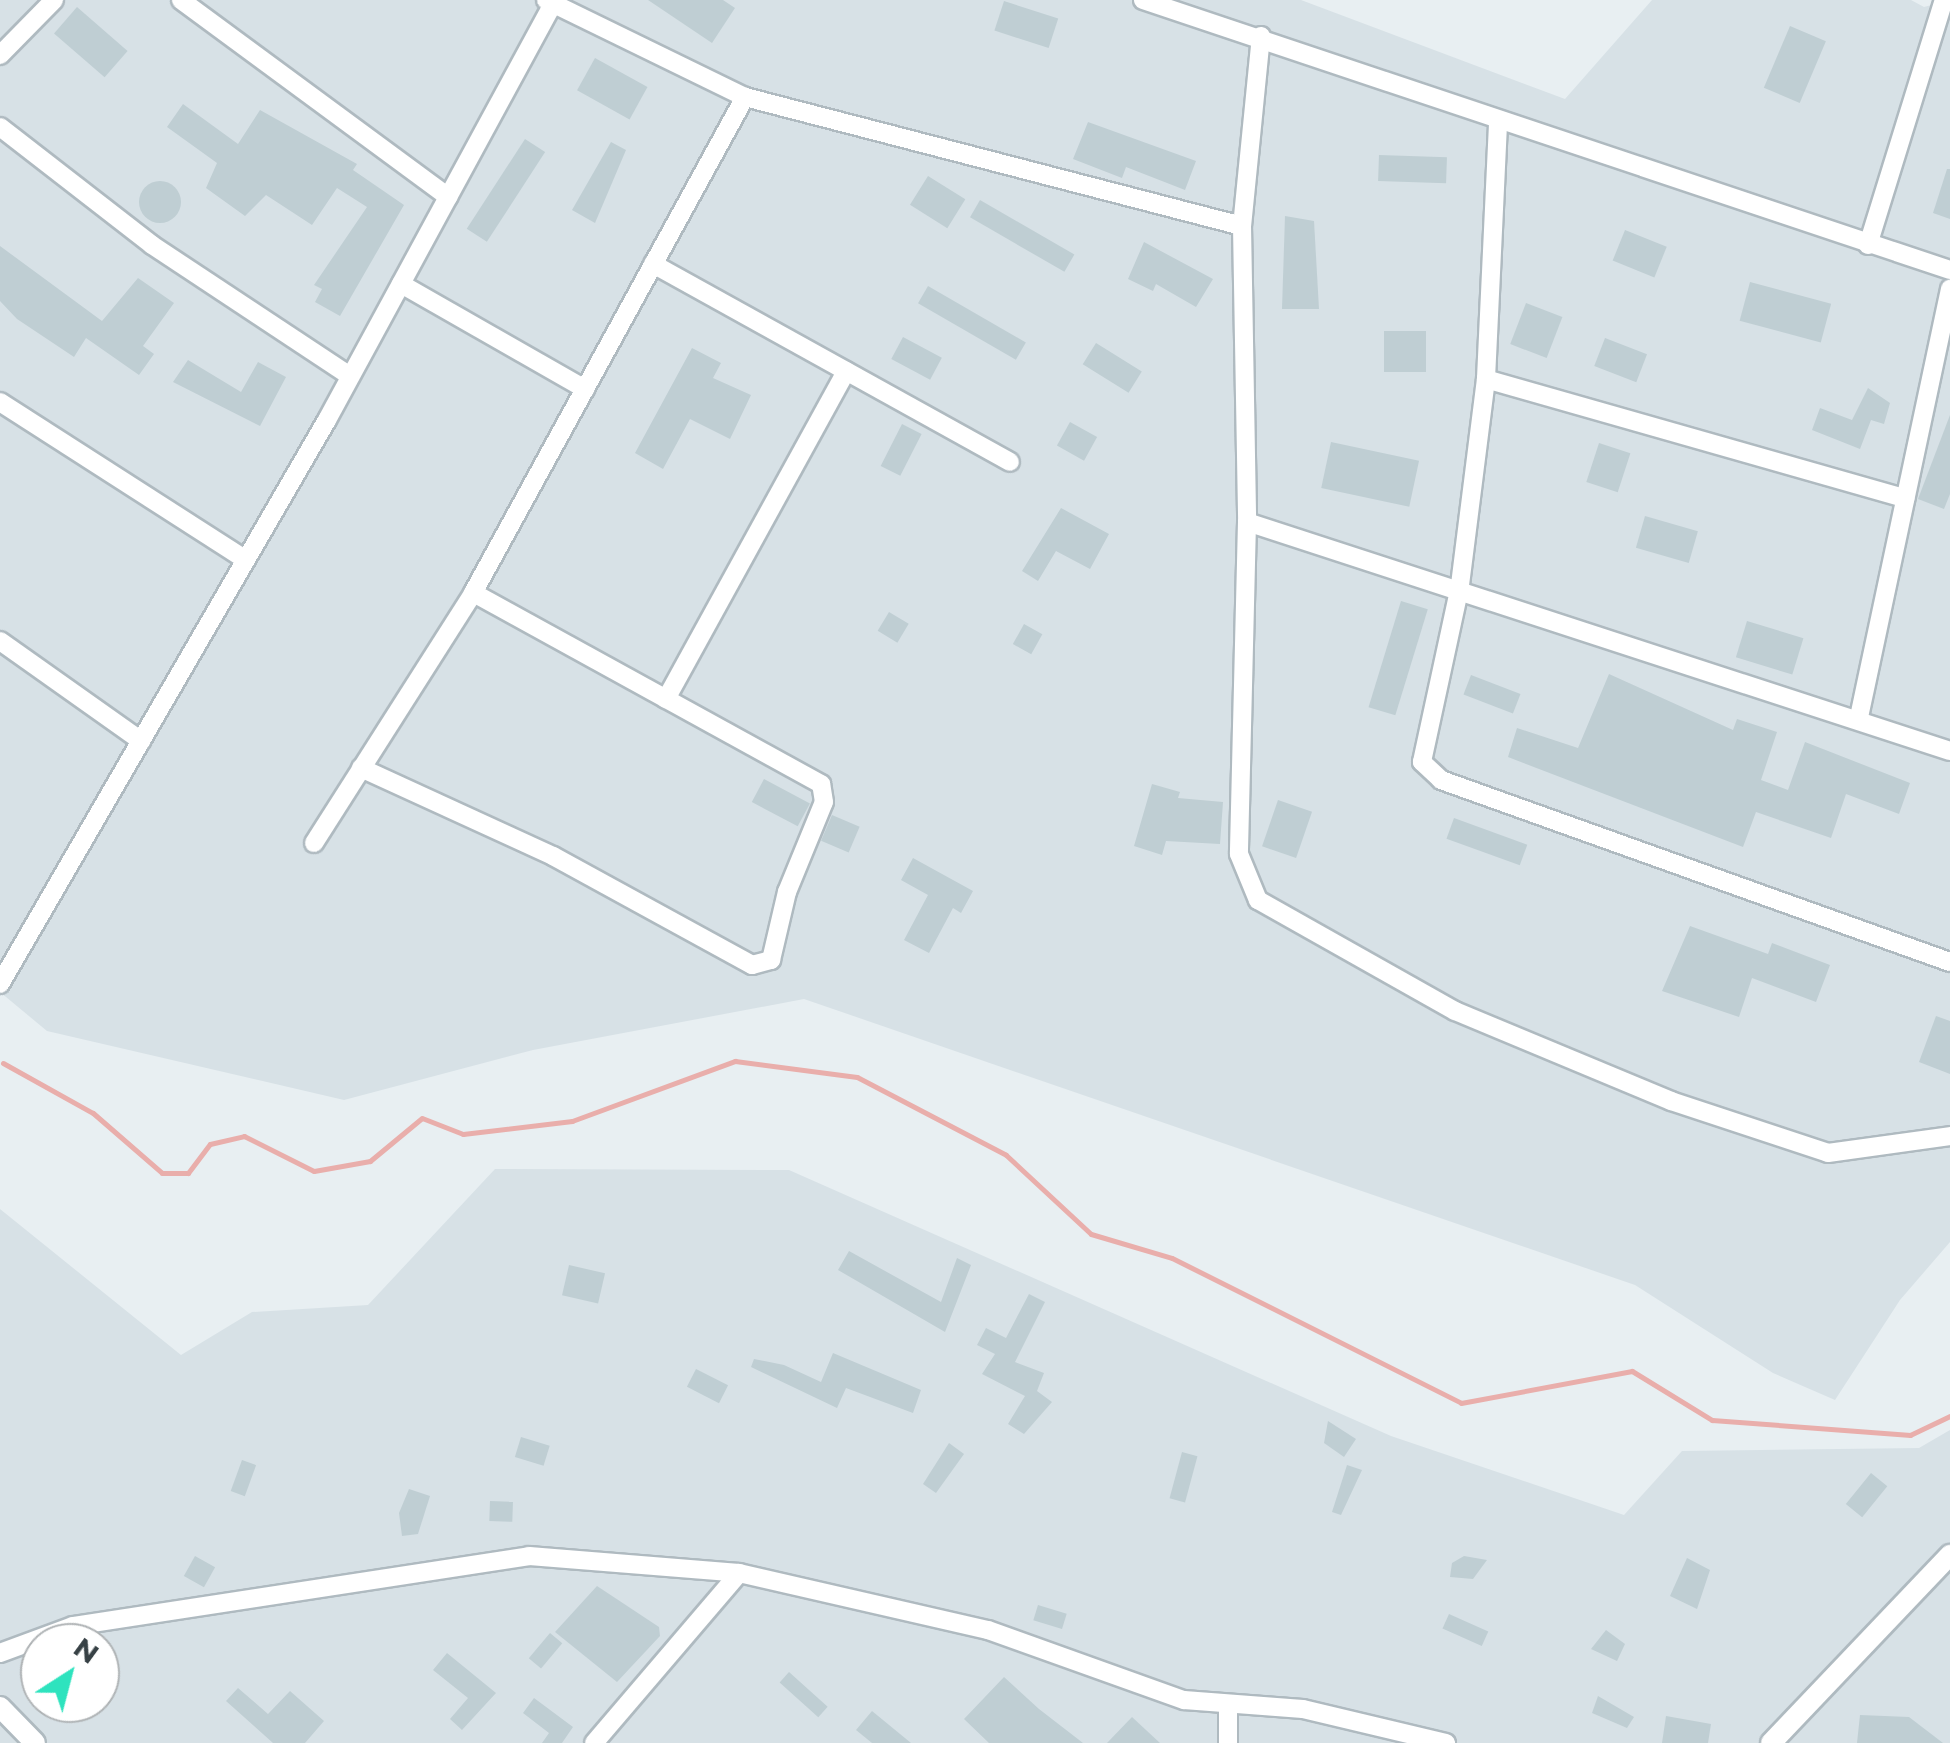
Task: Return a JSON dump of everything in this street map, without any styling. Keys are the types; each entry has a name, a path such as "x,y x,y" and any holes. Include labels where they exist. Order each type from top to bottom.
{"street":[{"path":"0,55 54,0"},
{"path":"181,0 448,196"},
{"path":"1143,0 1261,36 1498,124 1950,270"},
{"path":"1868,245 1944,0"},
{"path":"0,984 350,376 551,2 744,98 1242,226"},
{"path":"1261,36 1242,226 1247,522 1239,854 1244,877 1277,917 1576,1066 1828,1153 1950,1136"},
{"path":"314,843 474,594 744,98"},
{"path":"1498,124 1486,379 1460,586 1422,752 1428,772 1950,962"},
{"path":"0,127 152,245 350,376"},
{"path":"653,264 1010,462"},
{"path":"401,284 585,389"},
{"path":"1859,717 1950,289"},
{"path":"666,699 846,371"},
{"path":"1486,379 1906,498"},
{"path":"0,402 246,560"},
{"path":"1247,522 1460,586 1859,717 1950,751"},
{"path":"362,768 766,965 825,791 474,594"},
{"path":"0,641 141,741"},
{"path":"1771,1743 1950,1554"},
{"path":"0,1653 73,1626 529,1556 739,1573 988,1630 1106,1678 1228,1705 1303,1709 1446,1743"},
{"path":"594,1743 739,1573"},
{"path":"1228,1705 1228,1743"},
{"path":"0,1708 35,1743"}],"shaded area":[{"path":"0,0 1301,0 1565,99 1652,0 1911,0 1924,7 1950,0 1950,1242 1900,1300 1835,1400 1773,1373 1635,1285 804,999 533,1050 344,1100 47,1031 0,992"},
{"path":"495,1169 789,1170 1391,1436 1624,1515 1682,1451 1919,1448 1950,1430 1950,1743 0,1743 0,1209 181,1355 252,1312 368,1305"}],"building":[{"path":"648,0 723,0 735,8 712,43"},
{"path":"1004,1 1058,19 1049,48 994,30"},
{"path":"77,7 128,51 105,77 54,33"},
{"path":"1790,26 1826,41 1800,103 1764,88"},
{"path":"595,58 647,87 630,119 577,90"},
{"path":"183,104 238,144 260,110 357,164 353,170 404,205 340,316 315,302 322,289 314,285 367,207 337,188 312,225 266,195 245,216 206,188 217,163 167,127"},
{"path":"1088,122 1196,161 1185,190 1126,167 1122,178 1073,159"},
{"path":"525,139 545,152 487,242 467,229"},
{"path":"611,142 626,150 595,223 572,210"},
{"path":"1379,155 1447,157 1446,183 1378,181"},
{"path":"1950,169 1950,219 1933,213"},
{"path":"928,176 965,199 947,228 910,205"},
{"path":"160,181 175,187 181,202 175,217 160,223 145,217 139,202 145,187"},
{"path":"980,200 1074,254 1064,272 970,217"},
{"path":"1285,216 1314,221 1319,309 1282,309"},
{"path":"1625,230 1667,247 1654,277 1613,261"},
{"path":"1144,242 1213,279 1196,307 1156,284 1153,291 1128,279"},
{"path":"0,246 102,321 138,278 174,303 143,346 154,354 139,375 86,338 74,357 17,319 0,301"},
{"path":"1750,282 1831,304 1821,342 1740,321"},
{"path":"928,286 1026,342 1016,360 918,303"},
{"path":"1526,303 1562,317 1547,358 1510,344"},
{"path":"1384,331 1426,331 1426,372 1384,372"},
{"path":"903,337 942,358 930,380 891,359"},
{"path":"1605,338 1647,354 1636,382 1594,366"},
{"path":"1096,343 1142,372 1129,393 1083,364"},
{"path":"692,348 721,363 713,378 751,395 730,439 690,419 663,469 635,453"},
{"path":"188,360 241,392 258,362 286,377 260,426 173,382"},
{"path":"1868,388 1890,403 1884,424 1871,420 1860,449 1812,430 1820,408 1852,420"},
{"path":"1950,415 1950,494 1944,509 1918,499"},
{"path":"1070,422 1097,437 1084,461 1057,446"},
{"path":"902,424 922,434 900,476 881,466"},
{"path":"1331,442 1419,461 1409,507 1321,488"},
{"path":"1599,443 1630,453 1618,492 1586,482"},
{"path":"1061,508 1109,534 1090,569 1056,551 1038,581 1022,571"},
{"path":"1645,516 1698,531 1689,563 1636,548"},
{"path":"1401,601 1428,609 1395,715 1369,707"},
{"path":"889,612 909,624 897,643 878,631"},
{"path":"1747,621 1803,638 1792,675 1736,657"},
{"path":"1024,624 1042,634 1031,654 1013,644"},
{"path":"1609,674 1733,730 1737,719 1777,732 1761,780 1788,790 1805,742 1910,783 1899,814 1846,794 1831,838 1756,812 1743,847 1508,757 1517,728 1578,748"},
{"path":"1471,675 1520,694 1513,714 1463,695"},
{"path":"764,779 810,803 798,826 752,802"},
{"path":"1152,784 1180,792 1178,798 1223,802 1220,844 1166,841 1162,855 1134,846"},
{"path":"1278,800 1312,812 1296,858 1262,846"},
{"path":"832,815 860,827 849,852 821,841"},
{"path":"1454,818 1527,845 1520,865 1446,839"},
{"path":"913,858 973,891 961,913 953,908 929,953 904,940 928,895 901,880"},
{"path":"1690,926 1768,954 1772,943 1830,965 1816,1002 1752,978 1739,1017 1662,991"},
{"path":"1936,1016 1950,1021 1950,1074 1919,1062"},
{"path":"849,1251 941,1302 957,1258 971,1265 945,1332 838,1270"},
{"path":"569,1265 605,1273 598,1304 562,1295"},
{"path":"1029,1294 1045,1302 1015,1362 1044,1373 1037,1391 1052,1402 1024,1434 1008,1424 1025,1396 982,1374 995,1354 977,1345 986,1328 1006,1338"},
{"path":"833,1353 921,1390 913,1413 846,1388 837,1408 751,1367 754,1359 784,1365 821,1382"},
{"path":"696,1369 728,1385 719,1403 687,1387"},
{"path":"1328,1421 1356,1439 1344,1457 1324,1443"},
{"path":"521,1437 550,1446 544,1466 515,1457"},
{"path":"949,1443 964,1454 936,1493 923,1484"},
{"path":"1182,1452 1197,1456 1185,1503 1170,1498"},
{"path":"242,1460 256,1465 245,1496 231,1491"},
{"path":"1347,1465 1362,1470 1341,1515 1332,1512"},
{"path":"1871,1473 1887,1486 1862,1517 1846,1504"},
{"path":"409,1489 430,1496 418,1534 402,1536 399,1513"},
{"path":"490,1501 513,1502 512,1522 489,1521"},
{"path":"195,1556 215,1567 204,1587 184,1576"},
{"path":"1464,1556 1487,1560 1473,1579 1450,1577 1452,1563"},
{"path":"1687,1558 1710,1570 1697,1609 1670,1596"},
{"path":"597,1586 659,1627 660,1636 617,1682 555,1632"},
{"path":"1038,1605 1067,1614 1062,1629 1033,1620"},
{"path":"1449,1614 1488,1631 1482,1646 1442,1629"},
{"path":"1606,1630 1625,1644 1617,1661 1591,1649"},
{"path":"550,1633 562,1643 541,1669 529,1658"},
{"path":"447,1653 496,1693 462,1730 450,1719 468,1698 433,1670"},
{"path":"789,1672 828,1707 818,1717 780,1682"},
{"path":"1004,1677 1083,1743 989,1743 964,1719"},
{"path":"238,1688 268,1714 290,1691 324,1721 305,1743 273,1743 226,1701"},
{"path":"1598,1696 1634,1717 1627,1728 1592,1713"},
{"path":"534,1698 573,1727 562,1743 542,1743 549,1733 523,1713"},
{"path":"872,1711 911,1743 872,1743 856,1730"},
{"path":"1860,1715 1909,1717 1943,1743 1857,1743"},
{"path":"1666,1716 1711,1724 1708,1743 1662,1743"},
{"path":"1132,1717 1160,1743 1107,1743"}],"waterway":[{"path":"3,1063 93,1113 162,1173 188,1173 210,1144 244,1136 314,1171 370,1161 422,1118 463,1134 572,1121 735,1061 857,1077 1006,1155 1091,1234 1172,1258 1461,1403 1632,1371 1712,1420 1910,1435 1950,1416"}]}
